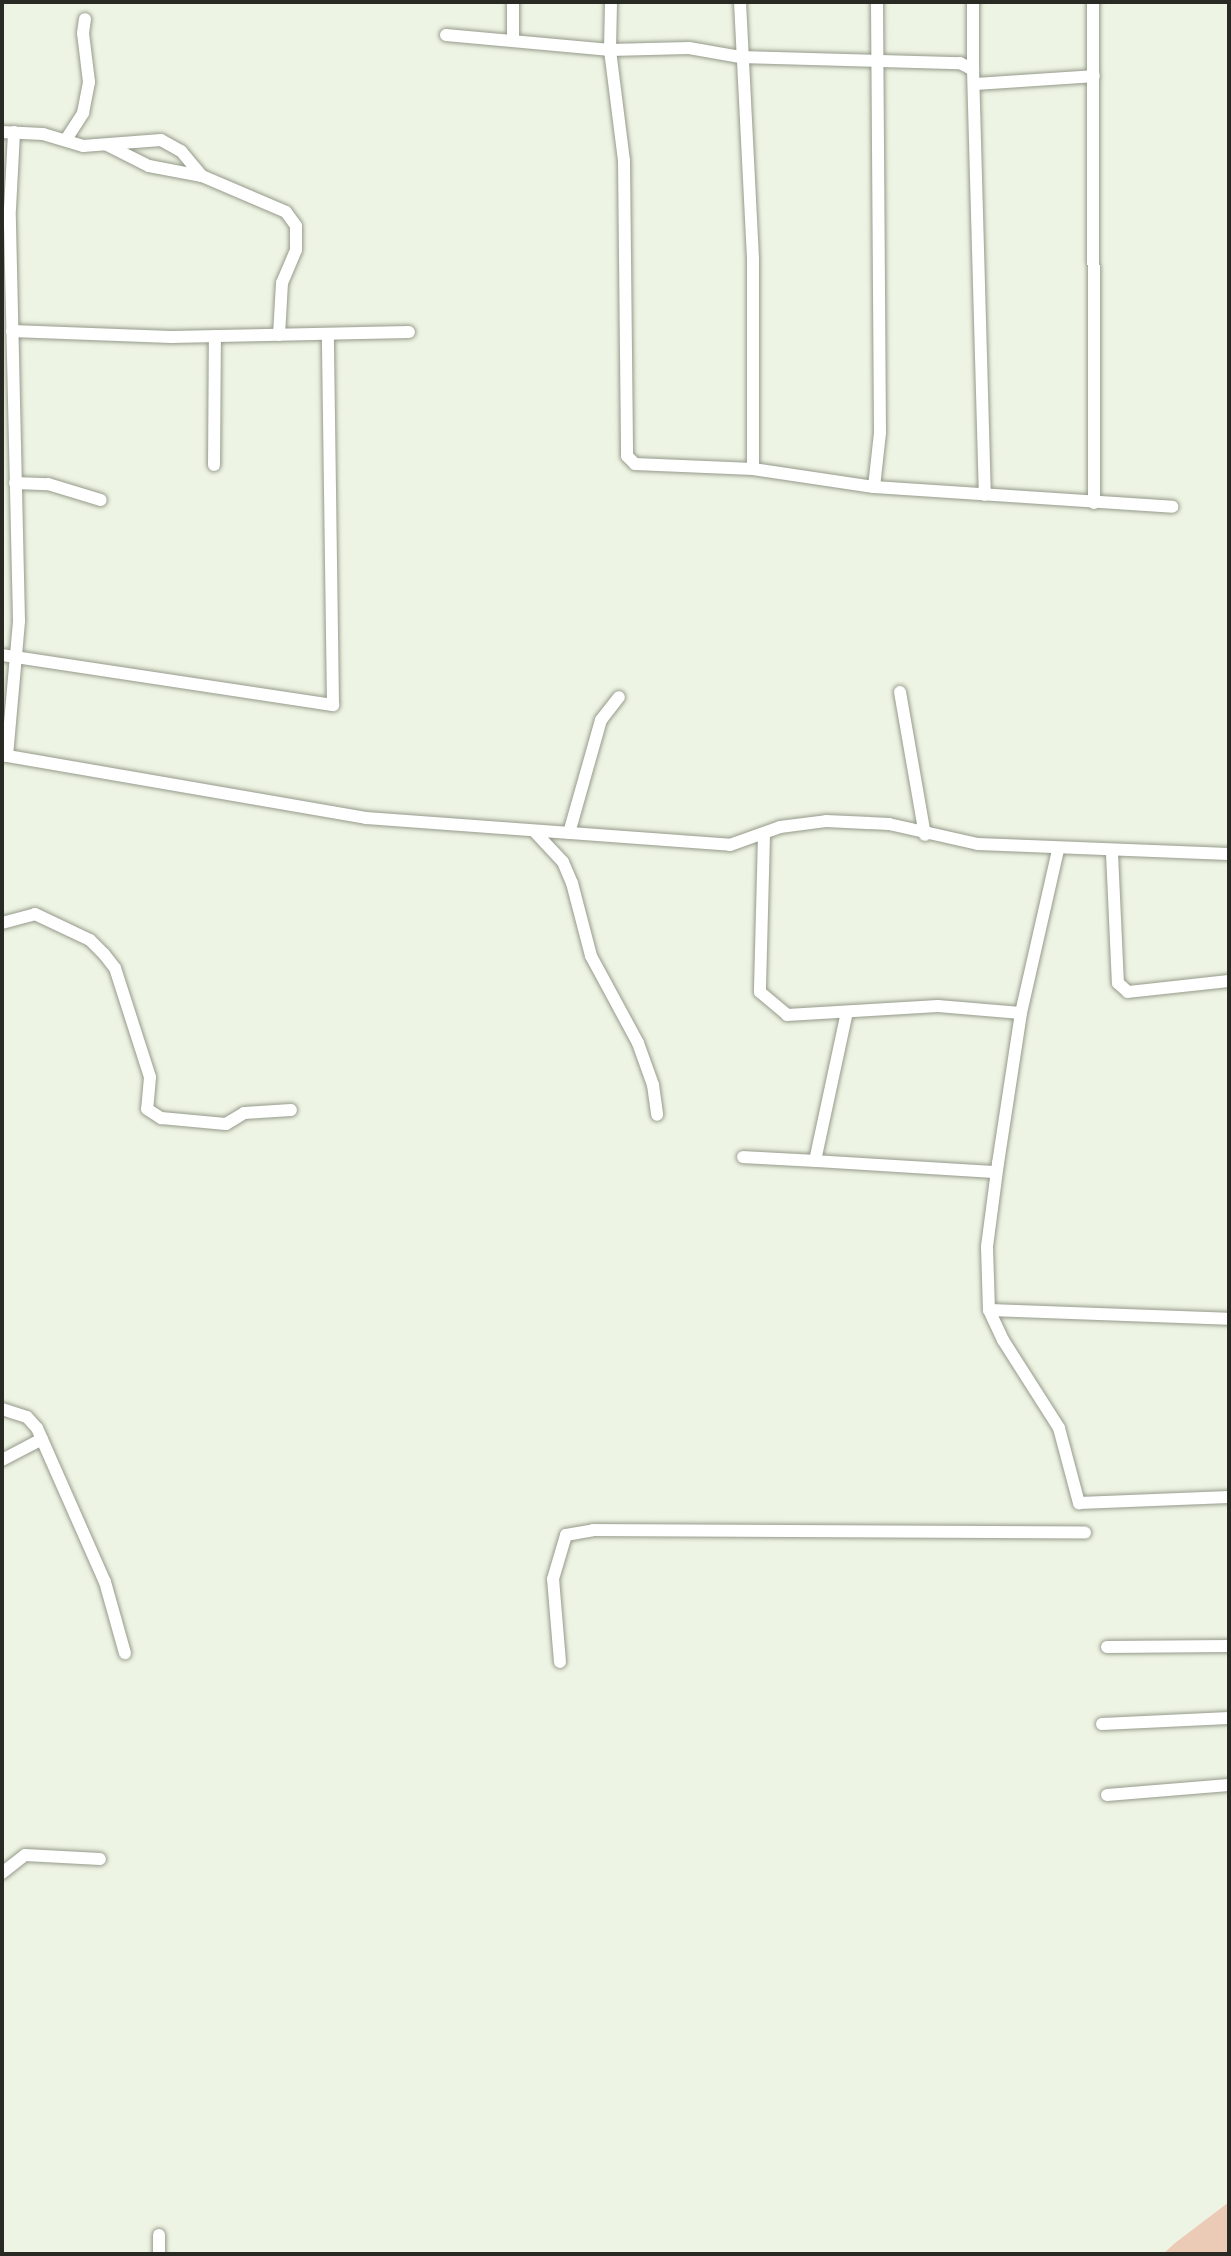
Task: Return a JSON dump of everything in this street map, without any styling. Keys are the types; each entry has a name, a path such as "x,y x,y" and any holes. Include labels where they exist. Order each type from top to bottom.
{"street":[{"path":"513,2 513,38"},
{"path":"611,2 610,50 624,161 627,456 635,464 753,469 874,487 1172,507"},
{"path":"740,2 740,57 753,259 753,469"},
{"path":"874,487 880,433 877,2"},
{"path":"972,2 985,495"},
{"path":"1093,2 1094,503"},
{"path":"67,138 83,113 89,82 83,33 85,19"},
{"path":"446,35 513,38 610,50 689,48 740,57 879,63 960,63 973,70"},
{"path":"974,85 1094,76"},
{"path":"202,176 181,151 161,140 83,146 67,138 8,132 17,657 4,755 366,818 730,845 764,835 780,827 826,821 889,824 925,835 1058,850 1229,854"},
{"path":"107,145 149,166 202,176 286,212 296,226 296,250 282,283 279,335"},
{"path":"12,331 215,336 410,332"},
{"path":"2,655 333,705 328,334"},
{"path":"214,465 215,336"},
{"path":"15,483 48,484 101,500"},
{"path":"900,692 925,835"},
{"path":"569,833 601,720 619,697"},
{"path":"534,831 563,862 572,883 591,956 638,1043 653,1085 657,1115"},
{"path":"764,835 760,992 787,1015 938,1006 1021,1013"},
{"path":"1058,850 1021,1013 996,1172 987,1247 989,1310 1003,1340 1059,1428 1079,1503 1229,1497"},
{"path":"1112,853 1118,984 1128,992 1229,981"},
{"path":"2,923 35,914 90,940 115,968 150,1077 147,1109 161,1118 226,1124 244,1113 291,1110"},
{"path":"815,1161 847,1012"},
{"path":"743,1157 996,1172"},
{"path":"989,1310 1229,1319"},
{"path":"2,1409 27,1417 42,1439 105,1582 125,1653"},
{"path":"2,1460 42,1439"},
{"path":"560,1661 554,1579 566,1535 593,1530 1085,1533"},
{"path":"1107,1647 1229,1646"},
{"path":"1102,1724 1229,1718"},
{"path":"1107,1795 1229,1785"},
{"path":"2,1873 25,1855 100,1859"},
{"path":"159,2235 159,2254"}],"shaded area":[{"path":"1229,2202 1229,2254 1163,2254 1175,2243"}]}
